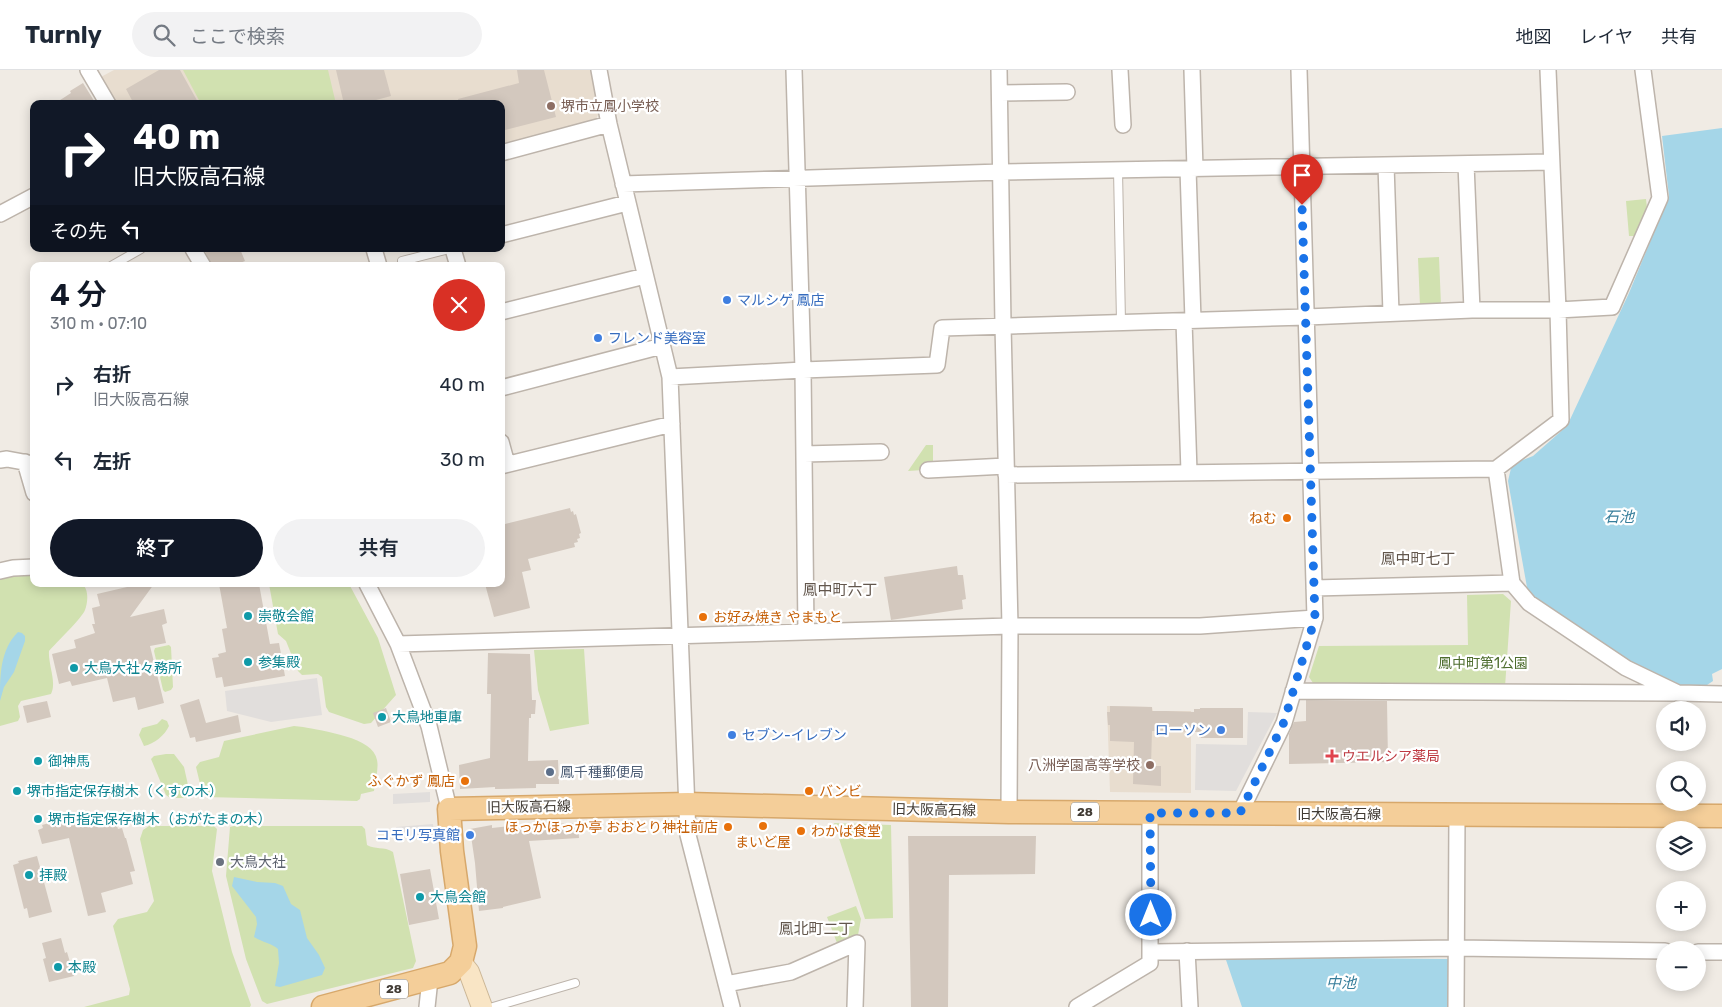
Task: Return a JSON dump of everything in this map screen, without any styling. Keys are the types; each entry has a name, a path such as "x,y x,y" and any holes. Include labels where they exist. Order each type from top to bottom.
{"main road":[{"name":"旧大阪高石線","path":"449,808 688,804 1009,812 1722,816"},
{"path":"449,808 452,851 465,946 461,962"},
{"name":"28","path":"322,1007 450,973 461,962"}],"street":[{"path":"599,70 609,124 670,377 688,835 732,1007"},
{"path":"794,70 803,370 806,631"},
{"path":"999,70 1010,626 1009,812"},
{"path":"1120,70 1123,125"},
{"path":"1189,472 1188,320 1192,70"},
{"path":"1240,813 1284,722 1315,618 1298,70"},
{"path":"928,470 1189,472 1496,469 1562,420 1548,70"},
{"path":"670,377 937,365 942,328 1612,307 1660,198 1643,70"},
{"path":"94,72 106,100"},
{"path":"1000,93 1067,92"},
{"path":"505,152 609,124"},
{"path":"623,184 1001,172 1551,162"},
{"path":"1466,164 1472,310"},
{"path":"1386,165 1391,314"},
{"path":"0,214 30,198"},
{"path":"505,235 628,203"},
{"path":"505,311 645,276"},
{"path":"505,387 662,346"},
{"path":"505,465 672,424"},
{"path":"804,454 880,452"},
{"path":"0,460 7,458 30,463"},
{"path":"1496,469 1512,582 1529,603 1626,668 1678,693"},
{"path":"0,571 30,567"},
{"path":"1314,588 1512,582"},
{"path":"370,587 398,644 429,726 449,808"},
{"path":"398,644 1010,626 1200,626 1315,618"},
{"path":"1293,691 1722,694"},
{"path":"1078,1007 1150,963 1150,813"},
{"path":"1456,1007 1457,814"},
{"path":"726,984 791,972 857,943 854,1007"},
{"path":"1151,952 1456,948 1656,951"},
{"path":"1187,951 1190,1007"},
{"path":"1706,952 1722,952"},
{"path":"461,962 469,972 482,1007"},
{"path":"427,1007 430,979"}],"lane":[{"path":"1118,170 1121,322"},
{"path":"118,262 136,252"},
{"path":"402,261 439,252"},
{"path":"493,1007 575,983"}],"shaded area":[{"name":"堺市立鳳小学校","path":"114,70 593,70 601,109 595,121 505,144 505,100 113,100 99,78"},
{"path":"317,678 322,715 271,722 227,711 225,691"},
{"name":"八洲学園高等学校","path":"1107,706 1152,707 1153,711 1191,711 1191,793 1110,792"},
{"path":"1248,712 1277,713 1236,791 1195,790 1196,744 1247,745"},
{"path":"430,792 430,802 393,804 393,794"},
{"path":"433,824 434,835 396,838 396,827"}],"green space":[{"path":"183,70 328,70 335,100 199,100"},
{"path":"1646,199 1648,217 1640,236 1629,236 1626,201"},
{"path":"1439,257 1441,305 1420,306 1418,258"},
{"path":"926,445 933,445 933,465 923,470 908,471"},
{"path":"18,574 30,574 30,587 84,587 87,592 87,603 79,619 49,651 53,679 51,694 21,701 18,706 20,717 18,721 0,726 0,578"},
{"path":"270,587 351,587 378,638 396,695 371,723 364,724 329,712 326,707 322,677 318,674 302,675 298,671 286,641 278,634"},
{"name":"鳳中町第1公園","path":"1503,594 1511,601 1505,687 1315,686 1309,677 1319,646 1468,645 1467,595"},
{"path":"169,645 171,647 173,687 165,692 154,651 155,648"},
{"path":"584,649 589,724 550,731 538,690 534,650"},
{"path":"162,719 167,721 169,726 167,729 162,736 144,746 139,735 142,728 157,724"},
{"path":"294,726 346,736 367,746 374,752 377,760 374,791 361,794 360,799 357,801 206,797 202,792 196,767 200,762 219,757 224,741"},
{"path":"174,754 184,767 190,794 187,798 170,798 166,795 151,759 154,756"},
{"path":"834,823 891,825 893,918 865,919"},
{"path":"149,826 214,826 217,829 212,871 232,952 251,1005 250,1007 84,1007 129,995 130,989 113,926 118,919 147,912 154,901 140,839 143,830"},
{"path":"362,826 365,829 367,845 393,852 416,961 413,968 267,1004 262,1001 246,959 226,876 230,827"},
{"path":"856,906 861,919 858,935 837,943 827,917"}],"water":[{"name":"石池","path":"1722,128 1722,669 1712,674 1713,681 1704,687 1682,688 1581,638 1528,593 1508,481 1512,464 1533,456 1567,426 1629,293 1669,196 1662,136"},
{"path":"18,632 25,636 25,641 14,672 4,687 0,701 1,672 4,655"},
{"path":"234,877 257,882 275,883 283,886 291,904 300,910 307,938 319,955 325,968 322,975 280,987 275,986 279,963 278,949 254,937 257,924 256,917 232,886"},
{"name":"中池","path":"1225,957 1448,959 1448,1007 1242,1007"}],"building":[{"path":"159,70 180,70 197,100 132,100 126,89"},
{"path":"336,70 384,70 391,96 376,100 343,100"},
{"path":"517,70 544,70 556,117 505,130 505,100 458,100 458,99 519,83"},
{"path":"83,83 94,100 60,100 71,93 70,91"},
{"path":"205,252 241,252 245,261 242,262 210,262"},
{"path":"570,508 574,515 576,514 581,533 579,534 580,538 577,539 578,542 574,543 575,547 528,559 531,570 522,572 530,608 494,617 486,587 505,587 505,524"},
{"path":"957,566 958,575 963,575 966,599 962,600 963,609 891,620 884,577"},
{"path":"127,587 152,587 130,617 164,609 167,623 162,625 166,643 150,646 164,703 138,710 135,697 113,702 107,678 72,686 70,681 59,684 52,654 76,648 74,640 95,633 92,624 95,624 92,608 100,606 97,594"},
{"path":"220,587 260,587 270,644 279,643 285,676 224,687 222,677 216,678 212,658 219,657 218,654 226,652 222,629 227,628"},
{"path":"488,653 530,654 532,700 536,700 535,714 531,714 531,718 529,718 528,761 558,760 559,784 536,784 536,788 495,789 495,787 460,789 459,765 490,758 491,694 487,694"},
{"path":"199,699 206,723 238,715 241,732 196,742 195,737 190,738 180,705"},
{"path":"1306,700 1387,701 1388,762 1289,764 1289,734 1294,722 1306,721"},
{"path":"47,701 51,717 27,723 23,706"},
{"path":"1110,706 1152,707 1152,711 1194,712 1194,709 1200,708 1243,708 1243,738 1199,738 1199,732 1152,731 1151,766 1161,766 1161,786 1133,784 1134,742 1110,741 1110,725 1108,725 1107,712 1110,712"},
{"name":"大鳥地車庫","path":"386,708 391,722 378,727 373,713"},
{"path":"106,815 108,822 115,820 118,829 122,828 126,838 135,871 130,872 133,884 101,893 106,912 88,916 69,838 42,844 38,830 43,828 42,825 67,818 69,824"},
{"path":"578,823 579,838 529,841 541,898 503,908 479,911 470,829 492,825 492,828 526,824"},
{"path":"908,836 1036,836 1035,874 949,875 948,1007 911,1007"},
{"path":"37,856 52,912 29,918 27,908 24,909 13,865 19,863 18,861"},
{"name":"大鳥会館","path":"430,869 439,919 409,925 400,874"},
{"name":"本殿","path":"61,938 74,976 49,982 43,959 46,958 42,943"}],"place":[{"name":"堺市立鳳小学校","path":"551,106"},
{"name":"マルシゲ 鳳店","path":"727,300"},
{"name":"フレンド美容室","path":"598,338"},
{"name":"ねむ","path":"1287,518"},
{"name":"崇敬会館","path":"248,616"},
{"name":"お好み焼き やまもと","path":"703,617"},
{"name":"参集殿","path":"248,662"},
{"name":"大鳥大社々務所","path":"74,668"},
{"name":"大鳥地車庫","path":"382,717"},
{"name":"ローソン","path":"1221,730"},
{"name":"セブン-イレブン","path":"732,735"},
{"name":"ウエルシア薬局","path":"1332,756"},
{"name":"御神馬","path":"38,761"},
{"name":"八洲学園高等学校","path":"1150,765"},
{"name":"鳳千種郵便局","path":"550,772"},
{"name":"ふぐかず 鳳店","path":"465,781"},
{"name":"堺市指定保存樹木（くすの木）","path":"17,791"},
{"name":"バンビ","path":"809,791"},
{"name":"堺市指定保存樹木（おがたまの木）","path":"38,819"},
{"name":"まいど屋","path":"763,826"},
{"name":"ほっかほっか亭 おおとり神社前店","path":"728,827"},
{"name":"わかば食堂","path":"801,831"},
{"name":"コモリ写真館","path":"470,835"},
{"name":"大鳥大社","path":"220,862"},
{"name":"拝殿","path":"29,875"},
{"name":"大鳥会館","path":"420,897"},
{"name":"本殿","path":"58,967"}],"district":[{"name":"鳳中町七丁","path":"1418,559"},
{"name":"鳳中町六丁","path":"840,590"},
{"name":"鳳北町二丁","path":"816,929"}],"route":[{"path":"1151,915 1150,813 1240,813 1284,722 1315,618 1302,205"}]}
